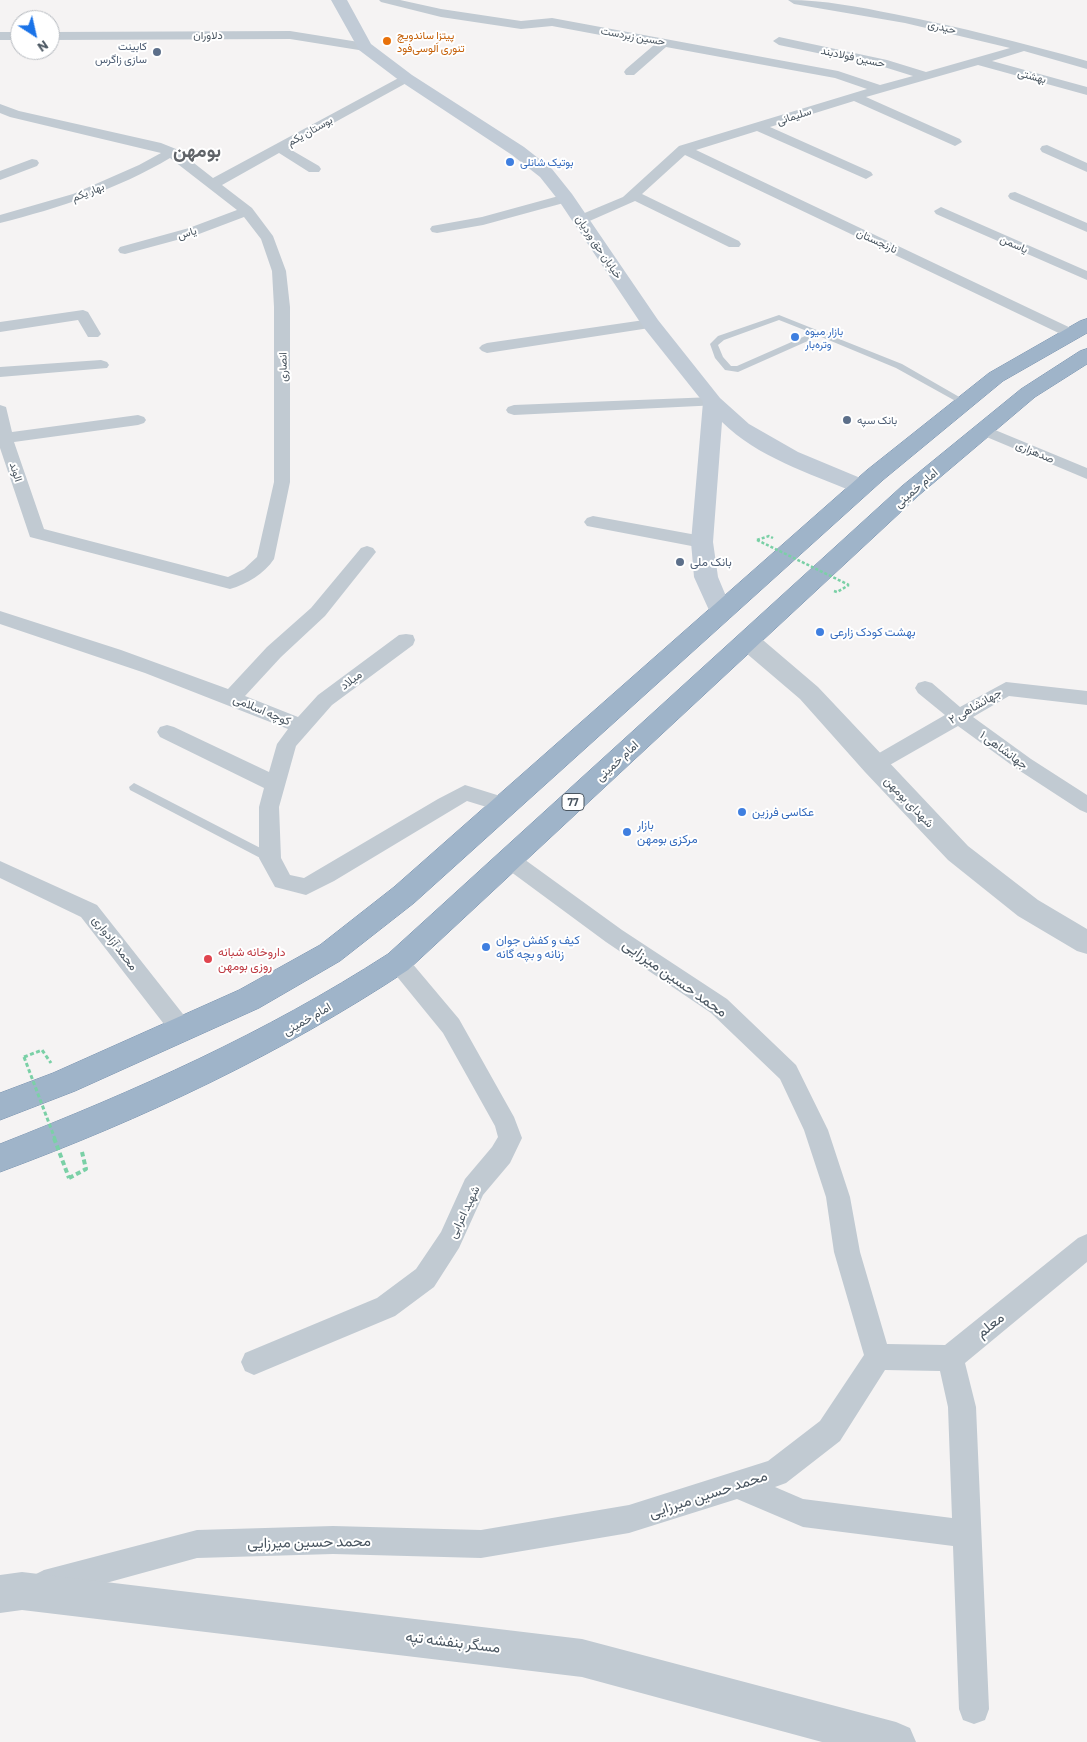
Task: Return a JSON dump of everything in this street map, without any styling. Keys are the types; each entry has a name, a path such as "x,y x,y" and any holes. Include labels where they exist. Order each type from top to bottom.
{"highway":[{"path":"0,1107 64,1082 249,999 330,953 404,895 862,487 964,402 996,377 1079,329"},
{"name":"امام خمینی","path":"0,1158 152,1094 274,1037 363,986 398,962 910,491 1028,392 1085,358"}],"main road":[{"name":"خیابان حق وردیان","path":"339,0 365,47 406,78 518,152 546,173 566,198 651,324 713,402 741,429 790,457 862,487"},
{"path":"713,402 702,542 706,577 721,613"}],"street":[{"name":"حسین زبردست","path":"385,0 441,14 521,25 552,22 664,42 838,75 880,89"},
{"name":"حیدری","path":"794,0 926,24 1026,47 1087,65"},
{"name":"دلاوران","path":"60,36 290,35 365,47"},
{"name":"حسین فولادبند","path":"779,41 887,64 927,76"},
{"path":"630,72 664,42"},
{"name":"سلیمانی","path":"580,220 628,200 684,149 855,96 1026,47"},
{"name":"بهشتی","path":"978,61 1087,90"},
{"name":"بوستان یکم","path":"213,184 406,78"},
{"path":"855,96 955,142"},
{"name":"انصاری","path":"0,108 14,114 156,146 171,152 247,211 268,239 279,271 282,308 282,482 265,560 250,573 230,582 36,534"},
{"path":"760,127 866,174"},
{"path":"278,148 314,170"},
{"name":"نارنجستان","path":"684,149 1079,329"},
{"path":"1047,149 1087,168"},
{"name":"بهار یکم","path":"0,219 78,197 144,168 171,152"},
{"path":"0,176 32,163"},
{"path":"633,195 734,244"},
{"path":"1015,196 1087,228"},
{"path":"437,229 483,220 566,198"},
{"name":"یاس","path":"125,250 194,231 247,211"},
{"name":"یاسمن","path":"941,211 1087,276"},
{"path":"0,326 83,315 93,334"},
{"path":"487,348 651,324"},
{"path":"0,372 101,365"},
{"path":"514,410 713,402"},
{"name":"الوند","path":"0,410 5,438 36,534"},
{"path":"5,438 138,420"},
{"name":"صدهزاری","path":"983,430 1087,474"},
{"path":"593,522 702,542"},
{"path":"232,697 274,652 318,612 367,552"},
{"name":"کوچه اسلامی","path":"0,617 58,635 232,697 301,726 287,744 269,807 270,858"},
{"name":"میلاد","path":"301,726 325,700 406,640"},
{"name":"شهدای بومهن","path":"748,641 809,693 874,765 958,853 1028,908 1087,943"},
{"name":"جهانشاهی ۱","path":"925,688 957,717 1036,773 1087,805"},
{"name":"جهانشاهی ۲","path":"874,765 1006,688 1087,698"},
{"path":"166,732 275,784"},
{"path":"270,858 284,881 306,887 465,794 506,805"},
{"name":"محمد حسین میرزایی","path":"11,1593 197,1544 334,1540 481,1544 629,1519 776,1473 830,1431 878,1357 846,1252 835,1188 816,1130 788,1072 719,1006 614,936 510,860"},
{"name":"محمد آزادواری","path":"0,869 89,911 182,1030"},
{"name":"شهید اعرابی","path":"254,1362 386,1307 425,1278 450,1240 474,1187 501,1155 510,1138 506,1124 451,1026 398,962"},
{"name":"معلم","path":"950,1358 1087,1246"},
{"path":"878,1357 950,1358 962,1407 974,1709"},
{"path":"736,1485 803,1513 967,1534"},
{"name":"مسگر بنفشه تپه","path":"11,1593 582,1658 896,1742"}],"lane":[{"path":"819,333 738,369 728,368 719,358 714,344 721,338 779,317 819,333 899,366 964,402"},
{"path":"134,787 270,858"}],"path":[{"path":"769,536 757,540 849,585 837,592"},
{"path":"42,1050 24,1057 69,1178 86,1169"}],"place":[{"name":"پیتزا ساندویچ تنوری اَلوسی‌‌فود","path":"387,41"},
{"name":"کابینت سازی زاگرس","path":"157,52"},
{"name":"بوتیک شانلی","path":"510,162"},
{"name":"بازار میوه وتره‌بار","path":"795,337"},
{"name":"بانک سپه","path":"847,420"},
{"name":"بانک ملی","path":"680,562"},
{"name":"بهشت کودک زارعی","path":"820,632"},
{"name":"عکاسی فرزین","path":"742,812"},
{"name":"بازار مرکزی بومهن","path":"627,832"},
{"name":"کیف و کفش جوان زنانه و بچه گانه","path":"486,947"},
{"name":"داروخانه شبانه روزی بومهن","path":"208,959"}],"district":[{"name":"بومهن","path":"197,151"}]}
